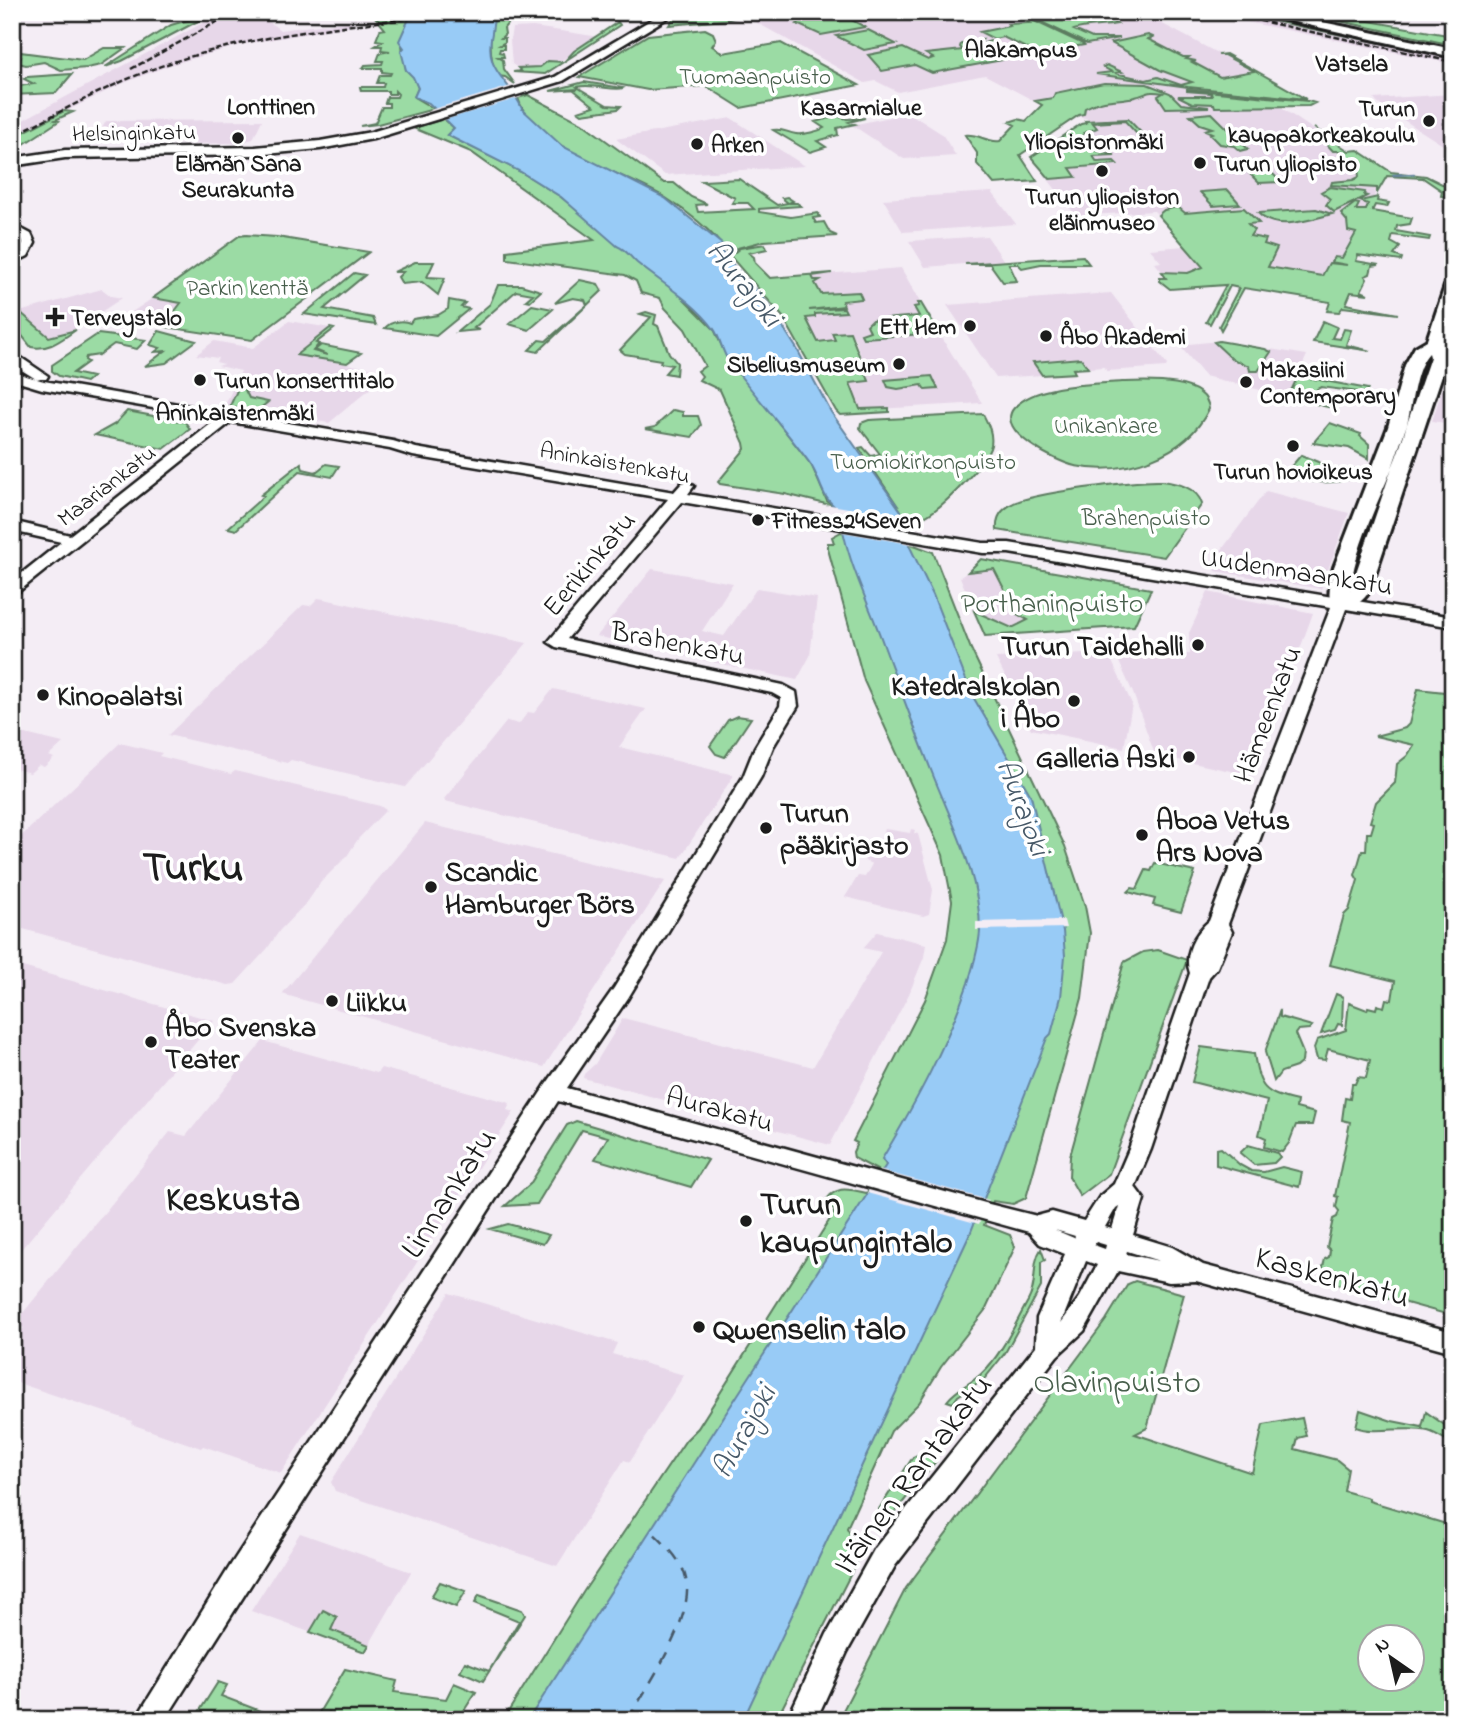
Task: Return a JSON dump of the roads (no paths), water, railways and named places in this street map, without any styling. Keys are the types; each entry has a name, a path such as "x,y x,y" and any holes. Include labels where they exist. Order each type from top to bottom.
{"highway":[{"path":"1255,12 1453,53"},
{"path":"1284,12 1453,46"},
{"name":"Hämeenkatu","path":"1340,604 1338,587 1363,513 1387,459 1411,374 1420,351 1434,343 1453,286"}],"main road":[{"path":"528,88 563,71 658,12"},
{"path":"420,120 528,88 577,70 672,12"},
{"name":"Helsinginkatu","path":"12,155 65,148 286,143 420,120"},
{"name":"Helsinginkatu","path":"12,162 65,154 238,152 293,148 349,140 420,120"},
{"path":"12,229 28,239 26,250 12,260"},
{"name":"Aninkaistenkatu","path":"12,358 25,369 71,388"},
{"name":"Aninkaistenkatu","path":"12,376 30,383 393,445 408,451 683,491 826,516"},
{"path":"200,411 200,439"},
{"name":"Maariankatu","path":"12,589 228,417"},
{"name":"Eerikinkatu","path":"556,642 683,491"},
{"path":"826,516 910,530"},
{"path":"12,526 73,540"},
{"name":"Uudenmaankatu","path":"910,530 989,540 1009,548 1453,622"},
{"name":"Hämeenkatu","path":"1084,1240 1108,1202 1123,1189 1140,1149 1200,973 1208,968 1222,932 1218,924 1340,604"},
{"name":"Brahenkatu","path":"556,642 777,689 790,695"},
{"name":"Linnankatu","path":"149,1720 552,1092 621,993 752,777 764,747 789,706 790,695"},
{"name":"Aurakatu","path":"552,1092 989,1213"},
{"name":"Hämeenkatu","path":"1115,1250 1132,1199 1123,1189"},
{"name":"Kaskenkatu","path":"989,1213 1038,1225 1048,1238 1084,1240 1169,1273 1196,1272 1453,1342"},
{"path":"1048,1349 1049,1318 1084,1240"},
{"name":"Itäinen Rantakatu","path":"801,1720 837,1643 885,1557 1048,1349 1070,1333 1088,1305 1115,1250"}],"water":[{"name":"Aurajoki","path":"412,12 498,12 493,24 491,57 522,109 562,146 665,198 723,245 717,247 769,305 797,349 831,412 901,511 909,545 933,595 972,695 1031,796 1063,931 1065,956 1061,997 1051,1034 1047,1038 970,1234 743,1720 528,1720 886,1165 882,1159 930,1073 968,983 980,931 975,890 964,851 852,562 840,511 824,494 809,462 730,363 714,329 697,310 637,263 561,197 521,172 447,135 454,128 429,103 414,97 418,88 406,70 401,51 404,48 399,41"}],"waterway":[{"path":"1393,175 1414,174"}],"railway":[{"path":"131,69 235,12"},
{"path":"12,136 127,79 204,53 318,30 471,12"},
{"path":"1218,12 1453,62"}],"place":[{"name":"Turun kauppakorkeakoulu","path":"1429,121"},
{"name":"Elämän Sana Seurakunta","path":"238,138"},
{"name":"Arken","path":"697,144"},
{"name":"Turun yliopisto","path":"1200,163"},
{"name":"Turun yliopiston eläinmuseo","path":"1102,171"},
{"name":"Terveystalo","path":"55,317"},
{"name":"Ett Hem","path":"970,326"},
{"name":"Åbo Akademi","path":"1046,336"},
{"name":"Sibeliusmuseum","path":"899,364"},
{"name":"Turun konserttitalo","path":"200,380"},
{"name":"Makasiini Contemporary","path":"1246,382"},
{"name":"Turun hovioikeus","path":"1293,446"},
{"name":"Fitness24Seven","path":"758,520"},
{"name":"Turun Taidehalli","path":"1198,645"},
{"name":"Kinopalatsi","path":"43,695"},
{"name":"Katedralskolan i Åbo","path":"1074,701"},
{"name":"Galleria Aski","path":"1189,757"},
{"name":"Turun pääkirjasto","path":"766,828"},
{"name":"Aboa Vetus Ars Nova","path":"1142,835"},
{"name":"Scandic Hamburger Börs","path":"431,887"},
{"name":"Liikku","path":"332,1001"},
{"name":"Åbo Svenska Teater","path":"151,1042"},
{"name":"Turun kaupungintalo","path":"746,1221"},
{"name":"Qwenselin talo","path":"699,1327"}],"district":[{"name":"Alakampus","path":"1021,49"},
{"name":"Vatsela","path":"1352,63"},
{"name":"Lonttinen","path":"271,106"},
{"name":"Kasarmialue","path":"861,107"},
{"name":"Yliopistonmäki","path":"1094,141"},
{"name":"Aninkaistenmäki","path":"235,412"},
{"name":"Turku","path":"193,865"},
{"name":"Keskusta","path":"233,1198"}],"park label":[{"name":"Tuomaanpuisto","path":"755,76"},
{"name":"Parkin kenttä","path":"247,287"},
{"name":"Unikankare","path":"1106,425"},
{"name":"Tuomiokirkonpuisto","path":"923,461"},
{"name":"Brahenpuisto","path":"1146,517"},
{"name":"Porthaninpuisto","path":"1052,602"},
{"name":"Olavinpuisto","path":"1117,1380"}]}
